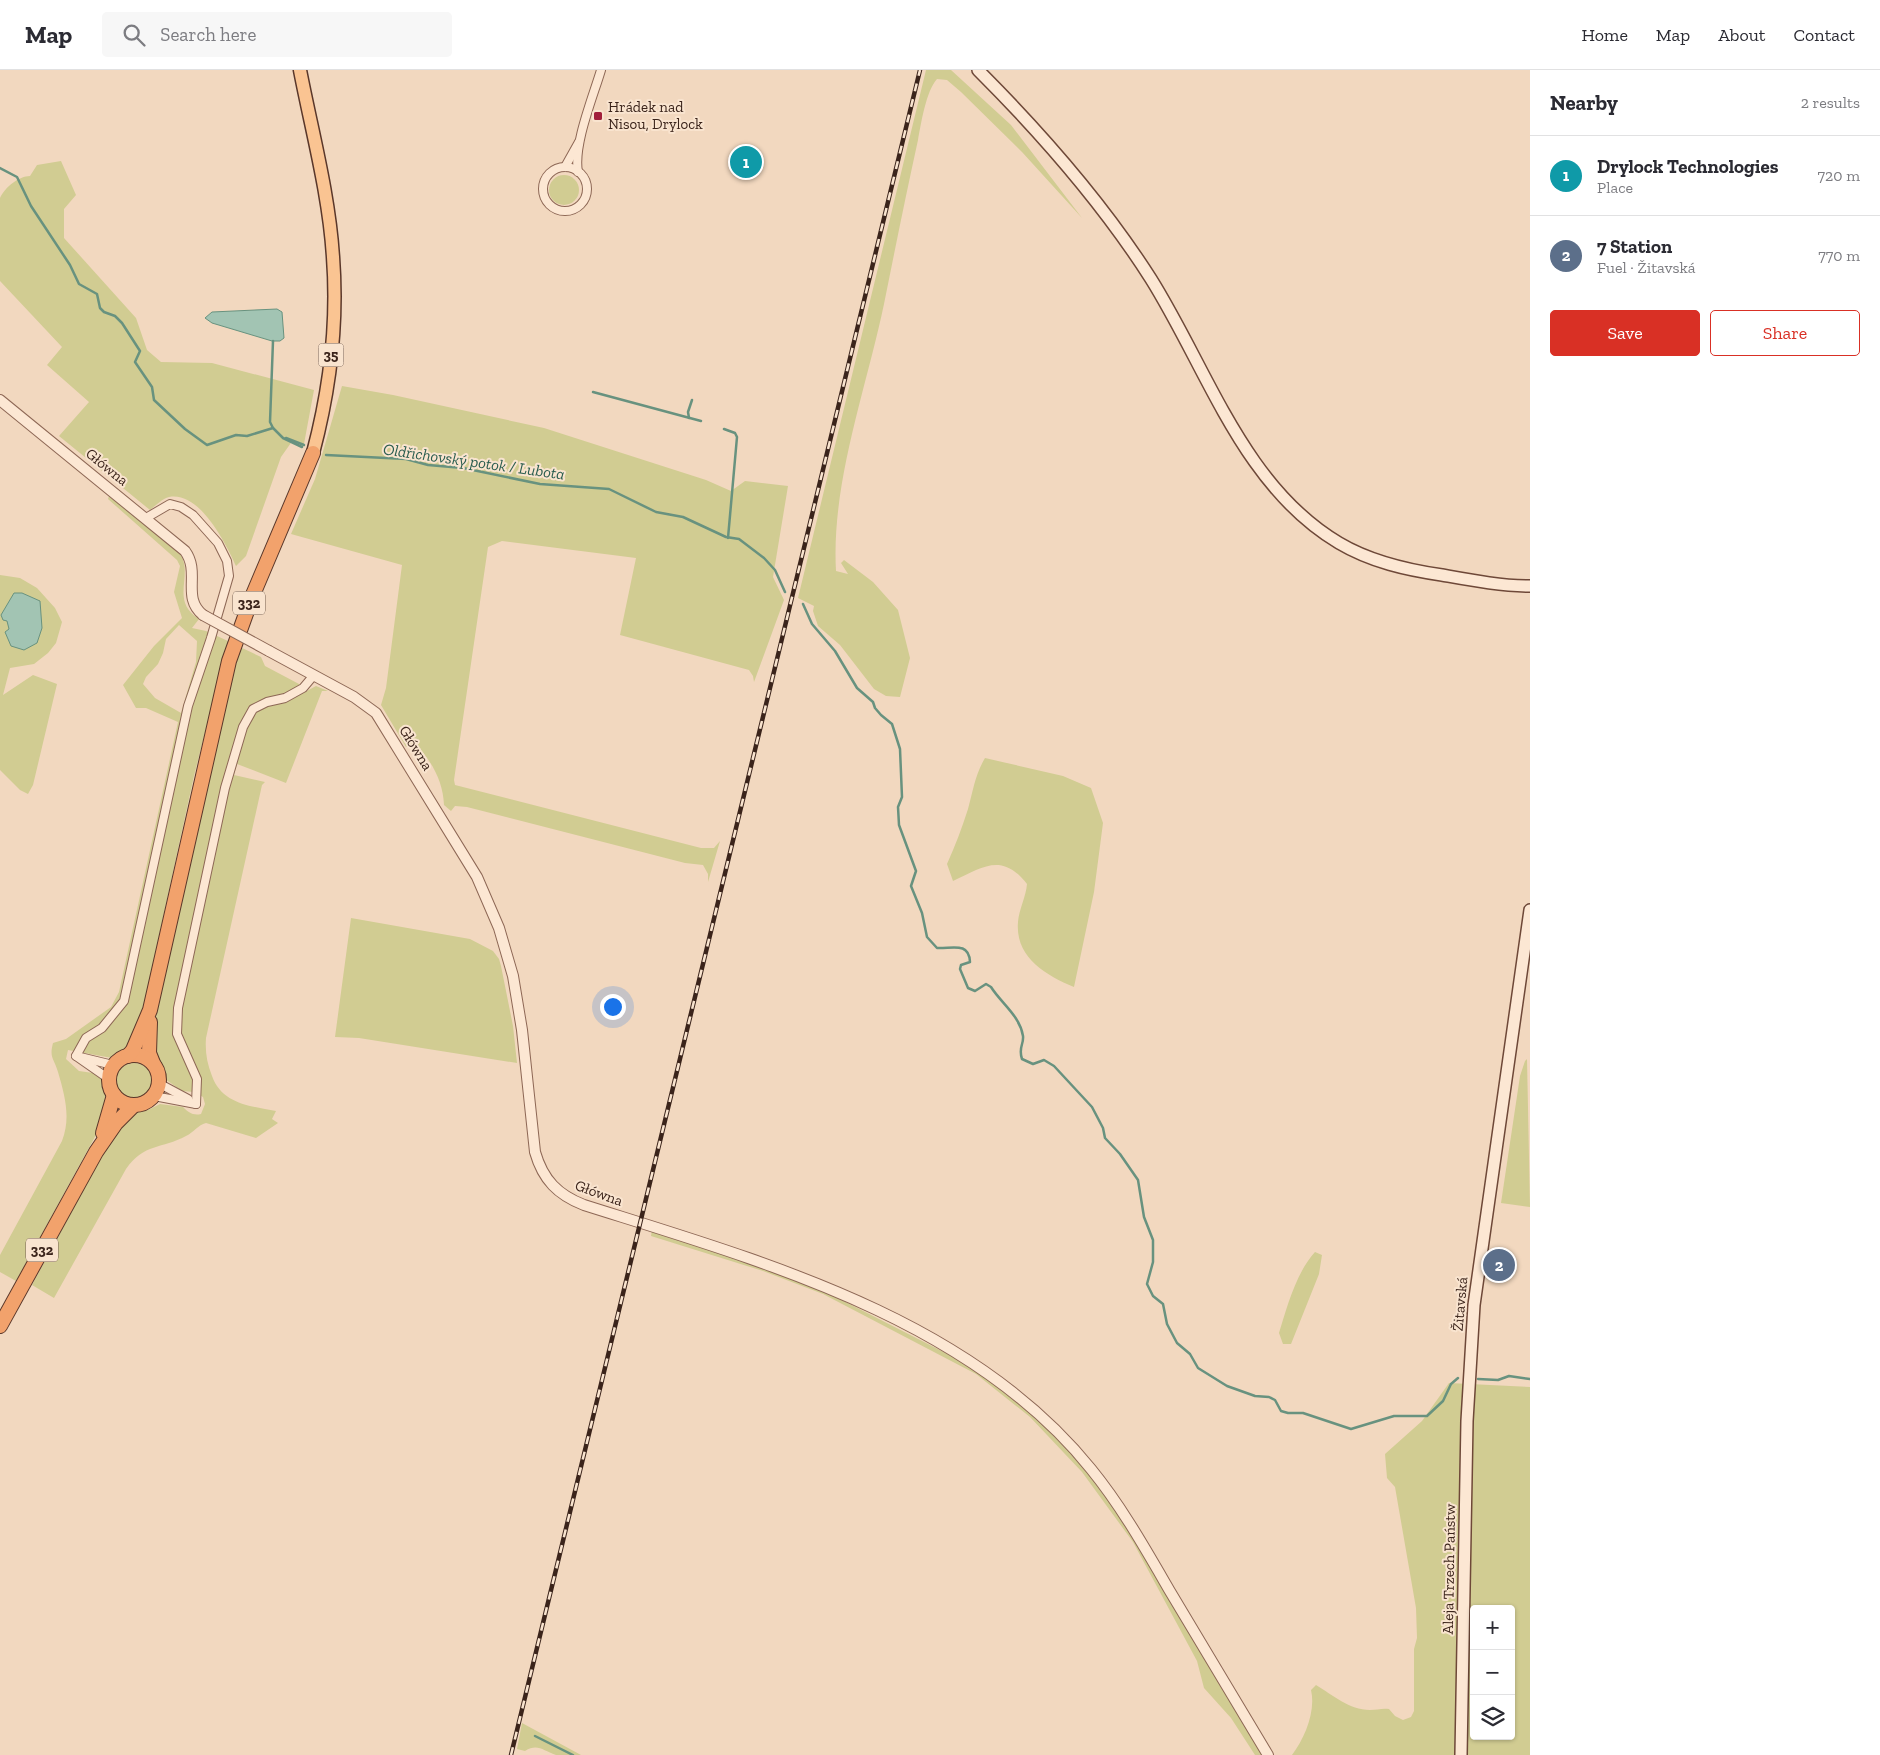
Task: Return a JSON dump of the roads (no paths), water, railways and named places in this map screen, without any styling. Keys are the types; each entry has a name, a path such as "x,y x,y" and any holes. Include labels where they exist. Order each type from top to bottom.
{"highway":[{"name":"332","path":"96,1152 109,1120 114,1095 111,1072 128,1056 136,1043 150,1010 229,661 245,614 313,453"},
{"name":"332","path":"0,1326 96,1152 116,1123 134,1105 147,1102 157,1090 160,1076 149,1053 150,1010"},
{"path":"128,1056 140,1055 153,1063"},
{"path":"114,1095 123,1102 134,1105"}],"main road":[{"name":"35","path":"300,70 329,222 334,290 330,370 313,453"},
{"path":"978,70 1041,136 1115,226 1156,288 1246,449 1284,499 1322,532 1340,544 1388,564 1455,578 1530,585 1530,592"},
{"name":"Žitavská","path":"1469,1383 1475,1298 1484,1227 1530,910"},
{"name":"Aleja Trzech Państw","path":"1462,1755 1469,1383"}],"street":[{"path":"578,172 565,167 558,168 547,177 543,190 548,203 560,210 574,209 584,200 587,187 578,172 577,165 581,138 601,70"},
{"path":"565,167 581,138"},
{"name":"Główna","path":"0,400 182,547 191,560 191,596 194,608 203,615 364,704 382,721 477,877 499,928 513,976 522,1030 535,1152 545,1177 567,1199 774,1267 855,1300 979,1365 1024,1399 1091,1468 1123,1512 1268,1755"},
{"path":"76,1056 86,1038 102,1028 124,1001 188,706 212,638 229,576 226,561 218,543 202,524 181,507 170,504 146,518"},
{"path":"196,1104 197,1079 177,1034 178,1008 225,788 244,727 253,709 267,702 285,698 303,688 314,675"},
{"path":"76,1056 111,1072"},
{"path":"76,1056 111,1072"},
{"path":"157,1090 196,1104"},
{"path":"157,1090 196,1104"}],"waterway":[{"name":"Oldřichovský potok / Lubota","path":"0,168 17,177 31,206 70,265 79,284 97,294 100,308 104,312 115,316 122,323 140,351 135,362 152,387 154,400 185,429 207,445 236,435 247,436 273,428 283,438 302,447"},
{"path":"273,341 270,422 273,428"},
{"path":"593,392 701,421"},
{"path":"689,418 688,412 692,400"},
{"path":"724,429 735,433 737,437 728,538"},
{"name":"Oldřichovský potok / Lubota","path":"286,438 304,445"},
{"name":"Oldřichovský potok / Lubota","path":"326,455 406,459 428,465 463,468 540,484 609,489 656,512 683,517 726,537 739,539 764,558 775,570 785,592"},
{"name":"Oldřichovský potok / Lubota","path":"803,604 812,624 835,651 857,688 873,702 881,715 892,724 900,749 902,797 898,807 899,825 916,871 911,886 922,913 927,937 937,948 958,948 966,951 970,962 961,965 960,969 968,988 975,991 986,984 991,987 1018,1022 1023,1036 1022,1059 1033,1064 1044,1060 1054,1066 1092,1107 1103,1128 1105,1138 1120,1154 1138,1180 1144,1217 1153,1240 1153,1262 1147,1284 1153,1296 1163,1304 1167,1324 1177,1343 1190,1354 1198,1368 1227,1386 1255,1396 1269,1397 1275,1400 1281,1411 1303,1413 1351,1429 1394,1416 1427,1416 1443,1401 1451,1384 1458,1378"},
{"name":"Oldřichovský potok / Lubota","path":"1478,1379 1498,1380 1509,1376 1530,1379"},
{"path":"535,1736 573,1755"}],"railway":[{"path":"511,1755 920,70"}],"place":[{"name":"Hrádek nad Nisou, Drylock","path":"598,116"},
{"name":"Drylock Technologies","path":"746,162"},
{"name":"7 Station","path":"1499,1265"}]}
